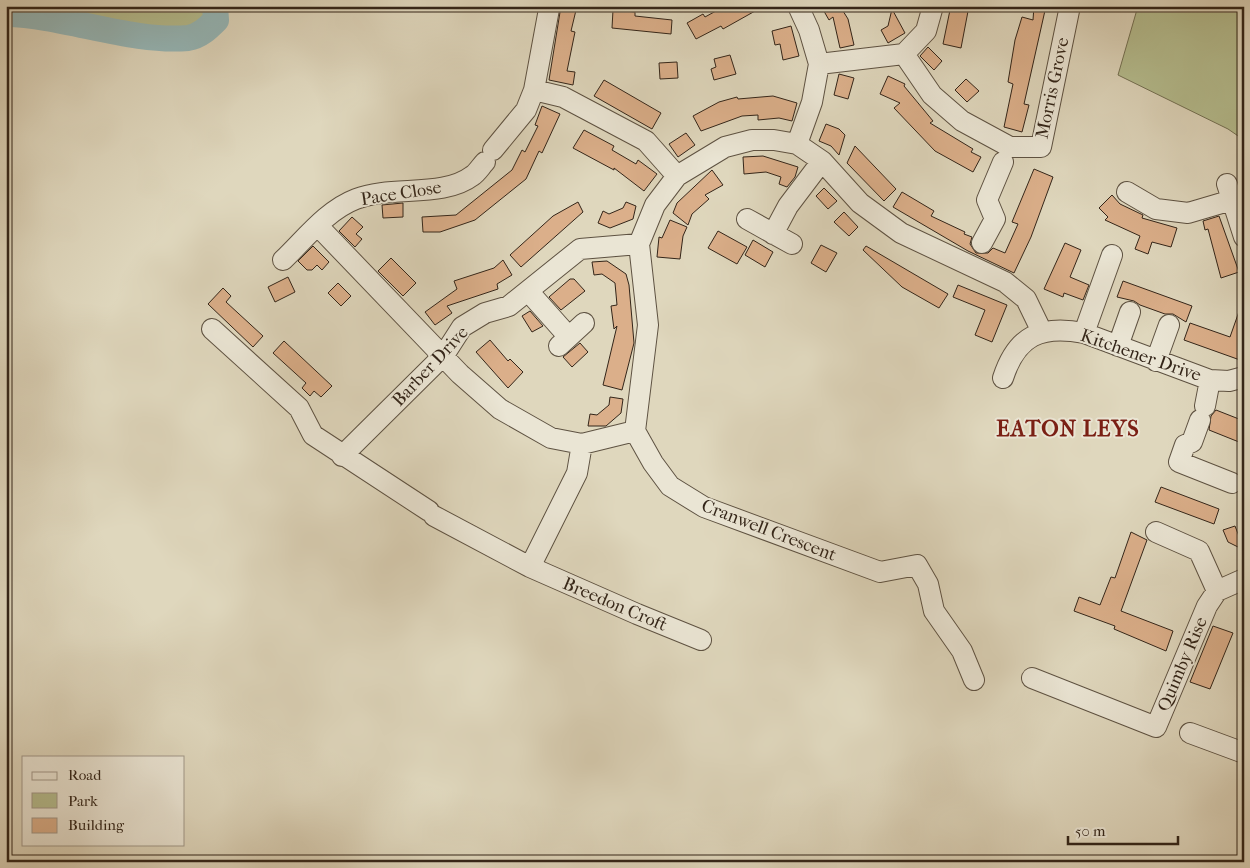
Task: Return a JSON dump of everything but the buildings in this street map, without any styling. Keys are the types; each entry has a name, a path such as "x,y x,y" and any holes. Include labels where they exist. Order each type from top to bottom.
{"street":[{"path":"797,144 812,102 819,64 809,30 798,6"},
{"path":"819,64 904,54 926,31 932,6"},
{"name":"Morris Grove","path":"904,54 932,95 962,121 1010,147 1041,147 1070,6"},
{"name":"Pace Close","path":"284,260 335,210 356,198 389,191 453,186 472,176 526,110 534,90 549,9"},
{"path":"534,90 563,97 646,141 677,176"},
{"path":"318,226 444,355 460,374 500,410 551,438 582,444 635,431 648,325 639,244 655,205 677,176 724,147 752,140 774,140 797,144 822,161 860,203 901,233 976,255 1005,282 1026,298 1042,332"},
{"path":"774,234 788,206 822,161"},
{"path":"976,255 995,218 987,200 1003,162"},
{"path":"1127,192 1156,209 1188,213 1229,192 1242,225"},
{"path":"747,219 792,244"},
{"name":"Barber Drive","path":"342,456 444,355 462,327 485,313 509,306 580,249 639,244"},
{"path":"1084,333 1112,255"},
{"path":"528,291 563,341 584,323"},
{"path":"1118,346 1130,312"},
{"path":"1156,361 1169,325"},
{"path":"212,329 299,408 313,435 342,456"},
{"name":"Kitchener Drive","path":"1003,378 1021,342 1042,332 1064,330 1084,333 1210,380 1229,381 1244,378"},
{"path":"1210,380 1202,413 1192,442 1185,445 1179,462 1232,483"},
{"name":"Cranwell Crescent","path":"635,431 653,463 670,486 704,507 880,572 917,565 928,584 934,611 962,651 974,680"},
{"path":"530,567 577,473 582,444"},
{"name":"Breedon Croft","path":"342,456 432,514 530,567 701,640"},
{"path":"1156,532 1199,551 1217,591 1244,579"},
{"name":"Quimby Rise","path":"1032,678 1156,726 1207,606 1217,591"},
{"path":"1190,733 1244,753"}],"green space":[{"path":"6,6 215,6 216,20 204,31 192,37 166,38 120,33 51,19 6,14"},
{"path":"1138,6 1244,6 1244,140 1228,129 1118,75"}],"waterway":[{"path":"6,14 51,19 120,33 166,38 188,38 200,34 216,20 215,6"}],"district":[{"name":"EATON LEYS","path":"1068,428"}]}
